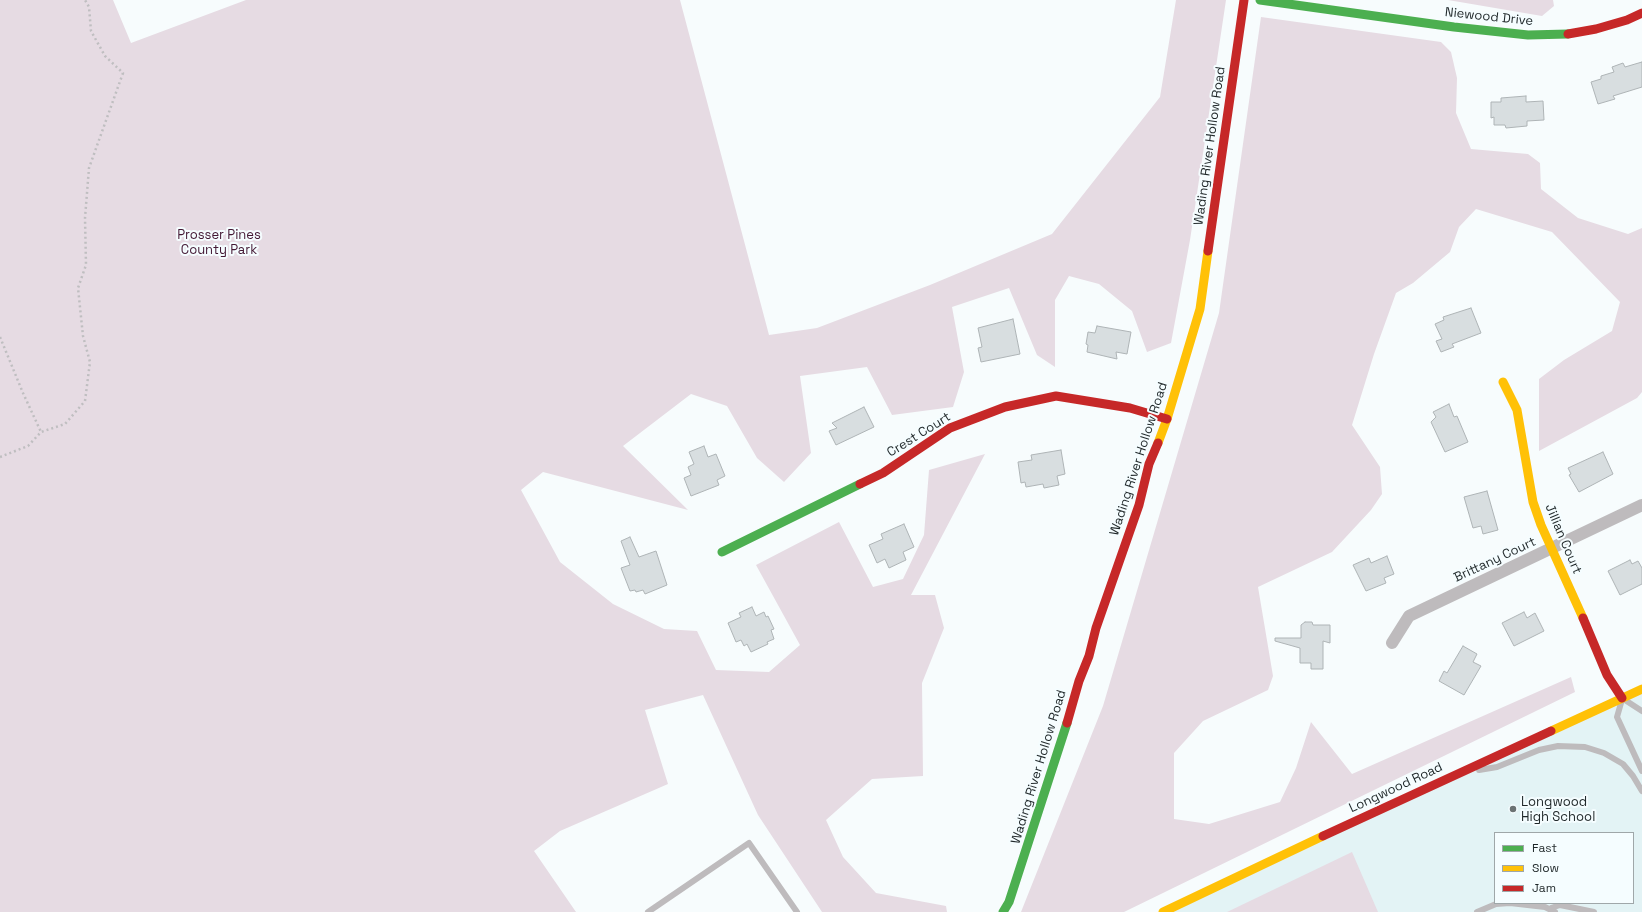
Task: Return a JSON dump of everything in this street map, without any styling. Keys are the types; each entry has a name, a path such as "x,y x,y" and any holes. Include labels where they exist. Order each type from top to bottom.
{"street":[{"name":"Wading River Hollow Road","path":"1003,912 1012,894 1055,764 1079,681 1089,656 1096,628 1139,505 1149,464 1167,419 1200,309 1244,0"},
{"name":"Niewood Drive","path":"1260,0 1454,27 1528,35 1563,35 1596,29 1627,20 1642,13"},
{"name":"Jillian Court","path":"1503,382 1517,410 1533,502 1552,549 1591,634 1607,675 1622,698"},
{"name":"Crest Court","path":"722,552 883,473 950,428 1005,407 1056,396 1130,408 1167,419"},
{"name":"Brittany Court","path":"1392,643 1409,616 1642,505"},
{"name":"Longwood Road","path":"1163,912 1642,690"}],"lane":[{"path":"1642,711 1622,698 1616,717 1642,771"},
{"path":"1456,775 1497,767 1539,750 1558,746 1585,747 1604,753 1623,764 1633,776 1642,791"},
{"path":"648,912 749,843 797,912"},
{"path":"1480,911 1496,904"},
{"path":"1516,904 1553,910 1560,904 1594,912"}],"path":[{"path":"0,457 28,446 41,432 65,424 85,402 90,362 83,336 78,288 86,265 85,218 89,168 123,73 105,56 91,31 89,7 85,0"},
{"path":"0,337 41,432"}],"shaded area":[{"name":"Longwood High School","path":"1642,690 1642,912 1164,912"}],"green space":[{"name":"Prosser Pines County Park","path":"0,0 113,0 131,43 246,0 680,0 769,335 817,328 930,285 1052,234 1160,97 1176,0 1226,0 1190,240 1171,343 1147,352 1132,311 1099,284 1069,276 1055,300 1055,367 1037,355 1009,288 952,307 964,372 953,407 892,415 867,367 800,376 811,453 784,482 757,458 727,406 691,394 623,446 688,510 543,472 521,490 560,562 613,604 664,629 697,631 716,670 769,672 800,645 756,565 839,522 873,587 903,579 924,535 929,470 985,454 911,595 935,595 944,628 922,683 923,776 872,779 826,820 843,857 876,893 946,906 947,912 822,912 758,815 703,695 645,710 668,784 560,831 534,851 576,912 0,912"},
{"path":"1448,0 1553,0 1554,6 1542,16"},
{"path":"1261,17 1441,42 1451,52 1457,78 1456,113 1471,149 1528,154 1540,163 1541,189 1578,218 1628,234 1642,228 1642,392 1637,398 1539,451 1539,379 1564,360 1612,331 1620,302 1552,232 1476,209 1459,227 1450,252 1413,283 1396,293 1374,354 1352,425 1380,467 1382,494 1371,510 1332,552 1258,587 1273,676 1268,690 1203,721 1174,753 1174,819 1209,824 1280,802 1296,768 1311,722 1352,774 1571,677 1575,692 1124,912 1021,912 1103,706 1219,313"},
{"path":"1352,852 1378,912 1227,912"}],"building":[{"path":"1642,62 1642,87 1613,96 1615,99 1598,104 1591,82 1601,79 1601,76 1614,72 1612,67 1623,63 1625,67"},
{"path":"1526,96 1526,102 1543,101 1544,120 1527,121 1527,126 1506,128 1505,125 1494,125 1494,117 1491,118 1491,102 1501,102 1501,98"},
{"path":"1471,308 1481,333 1452,344 1454,347 1441,352 1436,341 1442,339 1435,324 1444,320 1443,317"},
{"path":"1013,319 1020,354 981,362 978,348 982,347 978,328"},
{"path":"1097,326 1131,332 1127,354 1116,352 1117,359 1087,352 1088,345 1086,344 1088,332 1095,333"},
{"path":"1449,404 1454,417 1457,416 1468,442 1445,452 1431,422 1436,417 1433,412"},
{"path":"864,407 874,427 836,445 829,431 837,428 832,423"},
{"path":"704,446 708,457 716,454 725,476 717,480 719,485 691,496 684,478 691,475 688,467 694,464 689,452"},
{"path":"1061,450 1065,474 1057,476 1059,485 1044,488 1043,484 1026,487 1025,482 1021,483 1018,462 1032,460 1031,455"},
{"path":"1603,452 1613,474 1579,492 1569,475 1571,474 1568,468"},
{"path":"1487,491 1498,530 1483,534 1481,526 1473,528 1464,497"},
{"path":"904,524 914,547 903,552 906,560 889,568 885,559 877,563 869,545 883,539 881,534"},
{"path":"630,537 639,557 656,551 667,585 645,594 643,590 636,592 635,590 630,591 621,568 630,565 621,541"},
{"path":"1387,556 1394,574 1384,578 1386,583 1366,591 1353,565 1369,558 1371,563"},
{"path":"1630,560 1632,564 1638,561 1642,568 1642,584 1620,595 1608,571"},
{"path":"752,607 756,616 764,612 766,617 768,616 774,629 771,630 774,639 767,642 768,644 751,652 747,644 744,646 741,640 736,642 728,623 741,617 739,613"},
{"path":"1524,612 1527,618 1535,613 1544,631 1514,646 1502,623"},
{"path":"1305,622 1312,622 1313,625 1330,625 1330,643 1323,641 1323,669 1311,669 1311,663 1300,663 1300,648 1275,641 1275,638 1301,638 1301,625"},
{"path":"1463,646 1477,654 1473,662 1481,666 1464,695 1439,681 1444,671 1447,673"}],"traffic: fast":[{"path":"1260,0 1454,27 1528,35 1568,34"},
{"path":"722,552 860,484"},
{"path":"1003,912 1009,902 1067,723"}],"traffic: slow":[{"path":"1158,443 1167,419 1200,309 1208,251"},
{"path":"1503,382 1517,410 1533,502 1541,525 1583,618"},
{"path":"1551,731 1642,689"},
{"path":"1163,912 1323,836"}],"traffic: jam":[{"path":"1208,251 1244,0"},
{"path":"1568,34 1596,29 1627,20 1642,13"},
{"path":"860,484 883,473 950,428 1005,407 1056,396 1130,408 1167,419"},
{"path":"1067,723 1079,681 1089,656 1096,628 1139,505 1149,464 1158,443"},
{"path":"1583,618 1607,675 1622,698"},
{"path":"1323,836 1551,731"}],"place":[{"name":"Longwood High School","path":"1513,809"}]}
